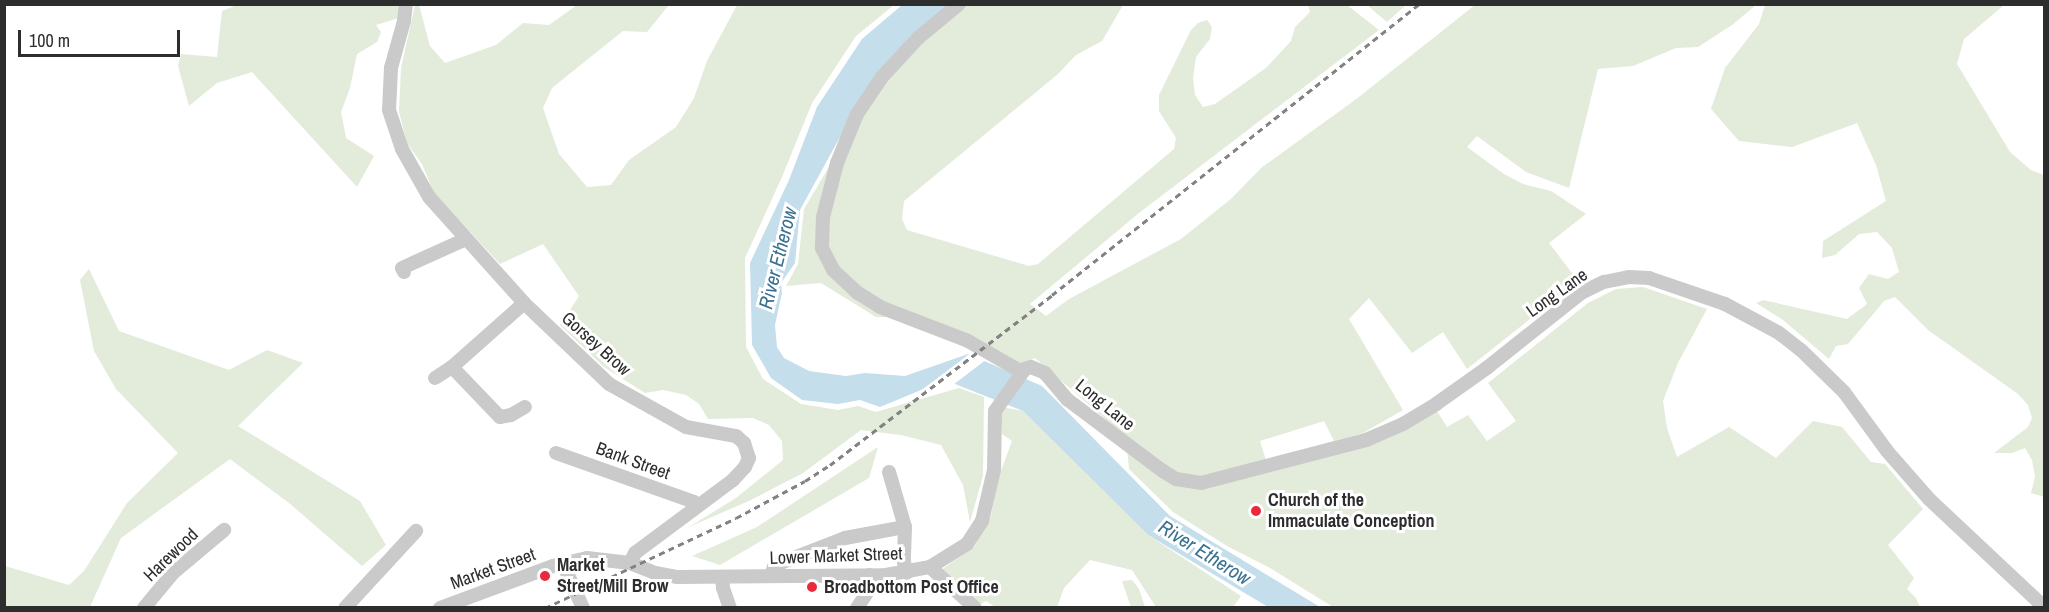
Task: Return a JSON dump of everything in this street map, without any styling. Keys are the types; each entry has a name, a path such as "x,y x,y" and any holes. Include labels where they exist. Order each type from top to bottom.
{"street":[{"name":"Gorsey Brow","path":"406,4 404,21 391,68 389,110 402,149 429,197 524,303 609,384 686,427 741,439 749,458 734,480 635,554 630,563"},
{"path":"959,4 918,38 882,77 857,114 837,163 823,217 822,248 833,270 858,293 880,307 968,341 1021,373"},
{"path":"404,272 402,268 466,239"},
{"name":"Long Lane","path":"1021,373 1031,367 1038,368 1068,400 1146,460 1176,479 1201,483 1366,440 1403,424 1436,404 1592,287 1616,278 1649,278 1725,304 1779,333 1801,350 1844,392 1887,451 1929,500 2044,607"},
{"path":"435,378 452,368 524,303"},
{"path":"452,368 500,417 512,415 525,407"},
{"name":"Lower Market Street","path":"630,563 666,576 723,577 870,575 907,573 930,567 967,544 982,521 994,471 996,408 1021,373"},
{"name":"Bank Street","path":"556,453 694,502 698,506"},
{"path":"889,472 905,527 904,562 907,573"},
{"path":"771,576 774,567 778,564 844,538 905,527"},
{"name":"Harewood","path":"144,608 173,573 224,530"},
{"path":"345,608 416,531"},
{"name":"Market Street","path":"440,608 563,564 603,558 630,563"},
{"path":"563,564 583,608"},
{"path":"930,567 975,608"},
{"path":"857,608 868,591 870,575"},
{"path":"723,577 723,588 730,608"}],"green space":[{"path":"237,5 398,5 402,17 376,25 381,32 377,42 357,54 350,88 341,112 346,138 374,156 357,187 252,72 217,83 189,106 178,66 181,54 217,57 222,11"},
{"path":"415,5 419,5 430,46 445,63 496,45 523,23 549,25 577,5 669,5 647,32 623,31 552,88 543,108 559,154 587,187 611,185 629,160 676,127 694,98 707,61 737,5 894,5 856,36 812,103 782,177 745,258 746,347 763,379 801,404 838,410 858,406 876,412 959,388 984,397 983,476 970,522 963,485 941,445 901,435 861,430 803,473 751,500 689,527 736,498 783,460 782,441 769,425 753,418 708,419 699,404 686,395 663,390 645,393 604,367 560,325 579,296 543,244 500,264 434,193 422,164 407,143 399,112 401,68"},
{"path":"964,5 1123,5 1102,41 1076,55 1058,74 904,201 902,219 907,230 1029,266 1038,264 1174,149 1176,138 1159,111 1159,95 1191,30 1198,23 1207,20 1212,27 1210,39 1196,57 1193,78 1195,95 1203,107 1215,104 1266,68 1291,41 1295,27 1310,12 1308,5 1347,5 1379,30 1139,213 1030,304 1046,316 1069,299 1181,239 1232,198 1261,168 1355,100 1475,5 1756,5 1732,25 1698,47 1676,48 1633,66 1598,69 1569,188 1526,172 1477,136 1467,147 1504,174 1523,184 1551,191 1586,214 1549,243 1578,281 1467,369 1443,332 1412,353 1369,298 1349,319 1403,410 1363,433 1334,441 1324,421 1260,441 1269,470 1391,436 1437,411 1447,427 1468,415 1487,441 1516,421 1488,383 1588,303 1616,289 1643,287 1707,309 1678,363 1663,401 1667,428 1677,457 1729,427 1776,458 1813,421 1842,427 1871,462 1885,464 1923,509 1888,545 1914,578 1907,589 1916,598 1920,607 1333,607 1173,512 1129,469 1126,437 1035,358 1017,366 888,317 876,317 821,283 786,286 798,264 804,209 830,165 829,216 840,161 860,115 921,39"},
{"path":"1367,5 1406,5 1387,22"},
{"path":"1765,5 2004,5 1964,39 1957,64 2010,152 2031,170 2044,175 2044,497 2031,493 2035,477 2032,460 2025,448 2012,453 1994,453 2028,427 2032,418 2028,405 2018,394 1928,330 1895,297 1884,301 1848,344 1836,346 1829,359 1783,320 1756,303 1763,300 1847,319 1867,304 1859,288 1869,274 1888,279 1899,272 1892,248 1877,232 1859,234 1835,255 1822,258 1823,241 1886,201 1876,165 1857,123 1792,147 1739,141 1711,109 1725,68 1759,24"},
{"path":"89,269 119,331 229,370 267,350 303,363 238,426 360,501 386,545 362,566 289,503 230,459 121,538 90,607 5,607 5,566 69,585 84,571 127,503 178,453 116,389 94,351 80,280"},
{"path":"1001,407 1023,411 1148,535 1241,596 1233,607 1156,607 1132,570 1090,560 1064,588 1057,607 995,607 986,601 979,605 941,570 974,547 991,516 998,479 1012,441 1002,434"},
{"path":"878,447 869,478 720,565 692,556 757,527"},
{"path":"1132,580 1139,589 1145,607 1131,607 1122,581"}],"water":[{"name":"River Etherow","path":"902,5 951,5 898,50 868,86 800,210 795,263 781,283 782,293 775,325 777,347 784,358 809,371 846,376 865,373 905,376 968,354 1042,386 1170,516 1320,607 1268,607 1148,535 1023,411 955,384 926,388 880,407 860,400 838,404 802,400 771,378 752,345 750,263 789,180 817,107 862,39"}],"pier":[{"path":"972,352 987,359 949,388 926,390 915,395"}],"railway":[{"path":"545,608 736,518 830,465 1052,295 1419,4"}],"place":[{"name":"Church of the Immaculate Conception","path":"1256,511"},
{"name":"Market Street/Mill Brow","path":"545,576"},
{"name":"Broadbottom Post Office","path":"812,587"}]}
